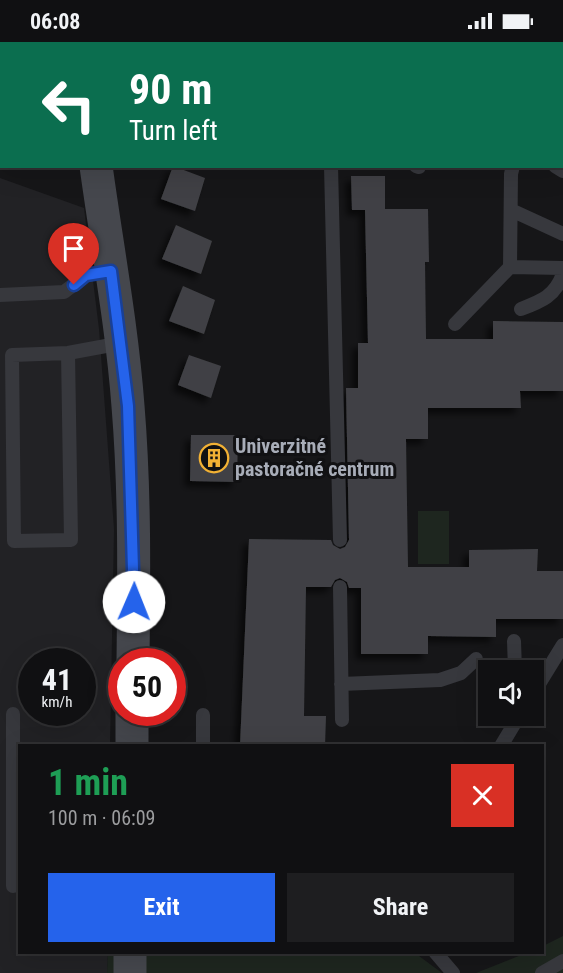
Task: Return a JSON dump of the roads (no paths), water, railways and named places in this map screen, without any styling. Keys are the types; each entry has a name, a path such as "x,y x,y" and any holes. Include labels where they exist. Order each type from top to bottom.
{"main road":[{"path":"96,168 122,343 132,470 133,648"},
{"path":"132,726 132,744"},
{"path":"130,954 130,973"}],"lane":[{"path":"332,168 340,540"},
{"path":"455,324 510,267 512,168"},
{"path":"511,210 563,234"},
{"path":"510,267 563,268"},
{"path":"0,295 64,292 86,275 111,271"},
{"path":"521,309 549,298 559,285 563,274"},
{"path":"68,352 71,540 14,541 12,355 68,352 122,343"},
{"path":"340,587 342,720"},
{"path":"513,641 514,660"},
{"path":"544,676 563,645"},
{"path":"341,684 440,680 461,673 476,659"},
{"path":"11,886 13,714"},
{"path":"203,715 203,744"},
{"path":"502,744 513,726"},
{"path":"437,954 453,973"},
{"path":"542,973 563,961"}],"place":[{"name":"Univerzitné pastoračné centrum","path":"214,458"}]}
